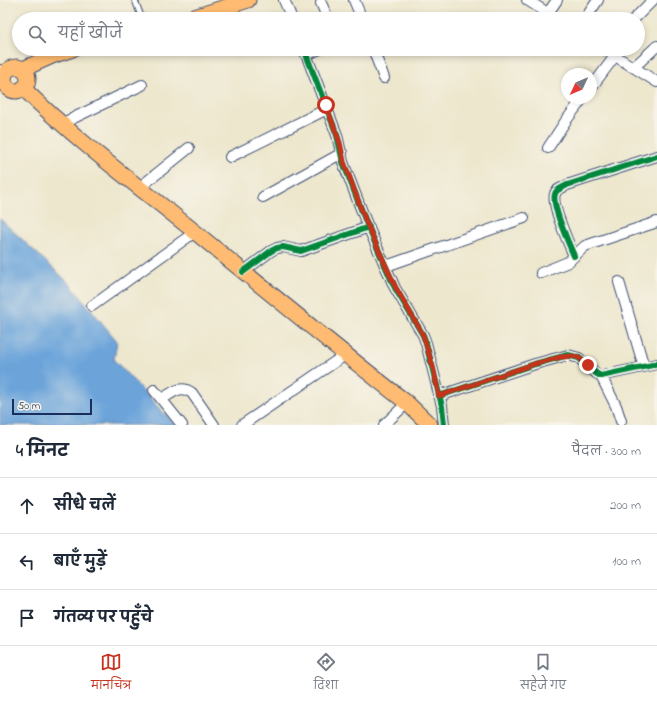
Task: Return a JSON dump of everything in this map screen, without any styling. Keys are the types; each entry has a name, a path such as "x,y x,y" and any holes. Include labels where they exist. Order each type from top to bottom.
{"main road":[{"path":"210,12 248,0"},
{"path":"23,69 28,79 23,88 12,90 7,87 2,74 16,67 23,69 52,56"},
{"path":"23,88 61,124 101,158 195,232 345,355 407,403 430,425"}],"street":[{"path":"284,0 289,12"},
{"path":"354,0 359,12"},
{"path":"527,0 546,12"},
{"path":"554,12 558,0"},
{"path":"590,12 598,0"},
{"path":"641,12 653,0"},
{"path":"321,3 325,12"},
{"path":"634,68 657,46"},
{"path":"307,56 338,139 344,162 368,227 396,288 423,335 433,367 444,425"},
{"path":"376,56 384,78"},
{"path":"597,76 607,56"},
{"path":"617,56 657,82"},
{"path":"61,124 142,85"},
{"path":"548,148 579,104"},
{"path":"230,157 327,109"},
{"path":"140,188 188,148"},
{"path":"263,197 342,153"},
{"path":"574,256 556,207 554,199 555,193 567,185 657,156"},
{"path":"386,266 524,218"},
{"path":"541,274 568,262 585,246 657,222"},
{"path":"242,272 271,250 283,247 301,251 368,227"},
{"path":"92,306 195,232"},
{"path":"619,282 644,367"},
{"path":"242,425 254,422 345,355"},
{"path":"439,396 534,364 568,355 579,358 601,376 616,406 621,421"},
{"path":"601,376 657,364"},
{"path":"162,399 181,388 188,389 214,425"},
{"path":"154,390 182,425"},
{"path":"384,425 407,403"}],"lane":[{"path":"134,0 139,12"}],"water":[{"path":"0,219 69,283 117,341 114,360 175,425 0,425"}],"cycle path":[{"path":"307,56 337,135 343,162 366,222 395,288 423,335 426,343 442,406 444,425"},
{"path":"574,256 561,225 556,207 554,199 557,191 567,185 657,156"},
{"path":"243,272 277,248 283,247 301,251 369,227"},
{"path":"439,396 535,364 568,355 579,358 601,376 657,364"}],"route":[{"path":"326,105 340,143 344,162 366,222 396,288 423,335 433,367 439,396 534,364 568,355 579,358 588,365"}]}
